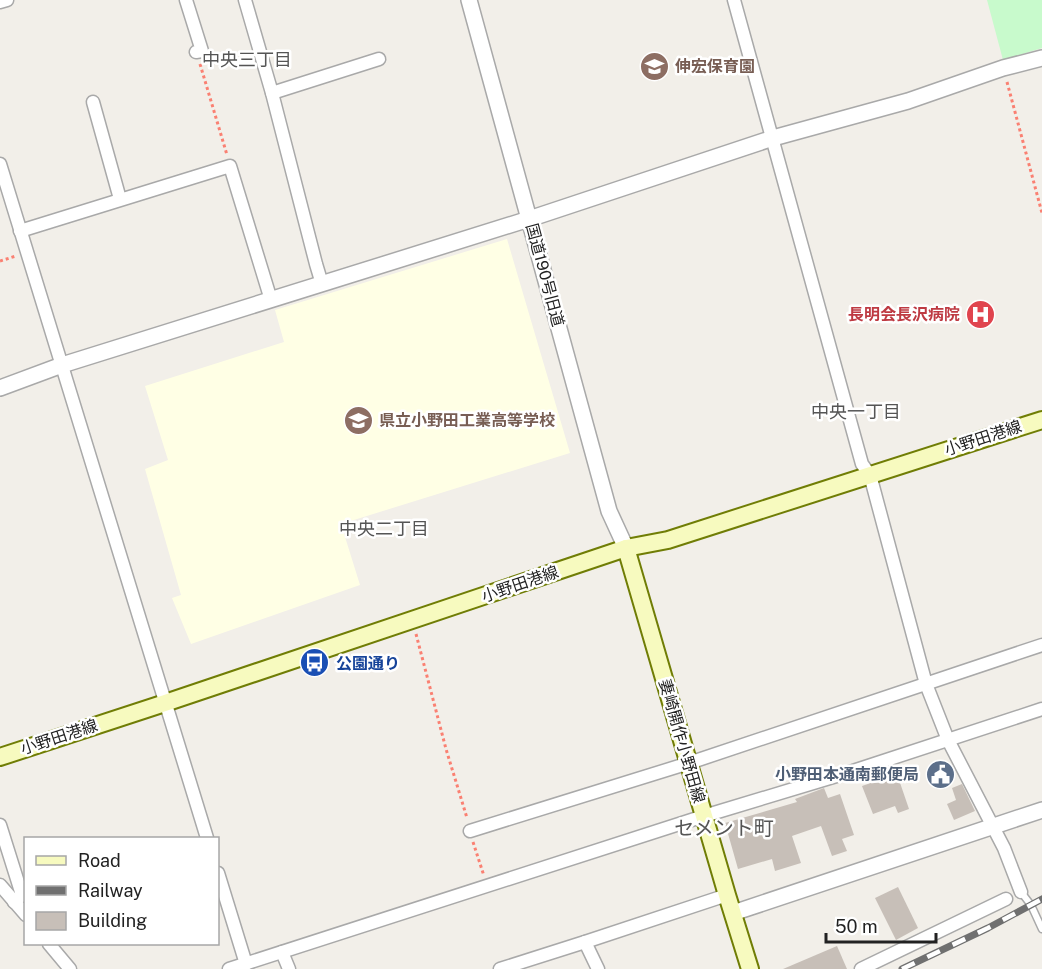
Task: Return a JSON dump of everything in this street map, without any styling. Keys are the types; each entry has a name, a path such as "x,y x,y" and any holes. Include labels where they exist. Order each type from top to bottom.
{"main road":[{"name":"小野田港線","path":"0,757 626,548 668,540 1042,420"},
{"name":"妻崎開作小野田線","path":"626,548 750,969"}],"street":[{"path":"0,2 7,0"},
{"path":"186,0 202,51 196,52"},
{"path":"245,0 322,284"},
{"name":"国道190号旧道","path":"468,0 609,511 626,548"},
{"path":"734,0 862,464 870,475 926,684 948,740 1004,848 1021,892"},
{"path":"0,388 62,365 529,219 773,138 908,101 1003,68 1042,58"},
{"path":"272,93 379,59"},
{"path":"93,102 120,199"},
{"path":"0,164 207,837"},
{"path":"20,231 230,166 271,300"},
{"path":"470,831 689,763 1042,645"},
{"path":"229,969 1042,709"},
{"path":"733,913 1042,810"},
{"path":"0,825 22,895 14,902"},
{"path":"219,876 246,964"},
{"path":"0,885 24,913"},
{"path":"500,969 727,895"},
{"path":"861,969 1006,899"},
{"path":"585,942 598,969"},
{"path":"50,945 70,969"},
{"path":"282,952 289,969"}],"lane":[{"path":"1021,892 1031,905 1042,929"}],"path":[{"path":"196,52 230,166"},
{"path":"1003,68 1042,213"},
{"path":"412,620 446,749 487,886"}],"shaded area":[{"name":"県立小野田工業高等学校","path":"507,239 570,453 341,524 360,585 191,644 172,598 181,595 145,469 168,460 145,386 284,342 275,310"}],"green space":[{"path":"987,0 1042,0 1042,48 1003,60"}],"building":[{"path":"897,774 909,809 898,813 895,806 873,814 862,786"},
{"path":"962,784 975,811 954,820 947,804 956,800 952,788"},
{"path":"824,788 828,798 840,794 854,835 842,839 847,851 832,856 821,826 792,836 801,863 775,871 772,859 738,869 725,823 797,802 795,799"},
{"path":"898,887 918,928 896,940 875,898"},
{"path":"837,946 847,969 783,969"}],"railway":[{"path":"902,969 1042,899"}],"place":[{"name":"伸宏保育園","path":"654,66"},
{"name":"長明会長沢病院","path":"981,314"},
{"name":"県立小野田工業高等学校","path":"358,420"},
{"name":"公園通り","path":"315,663"},
{"name":"小野田本通南郵便局","path":"940,774"}],"district":[{"name":"中央三丁目","path":"247,59"},
{"name":"中央一丁目","path":"856,411"},
{"name":"中央二丁目","path":"384,528"},
{"name":"セメント町","path":"724,828"}]}
